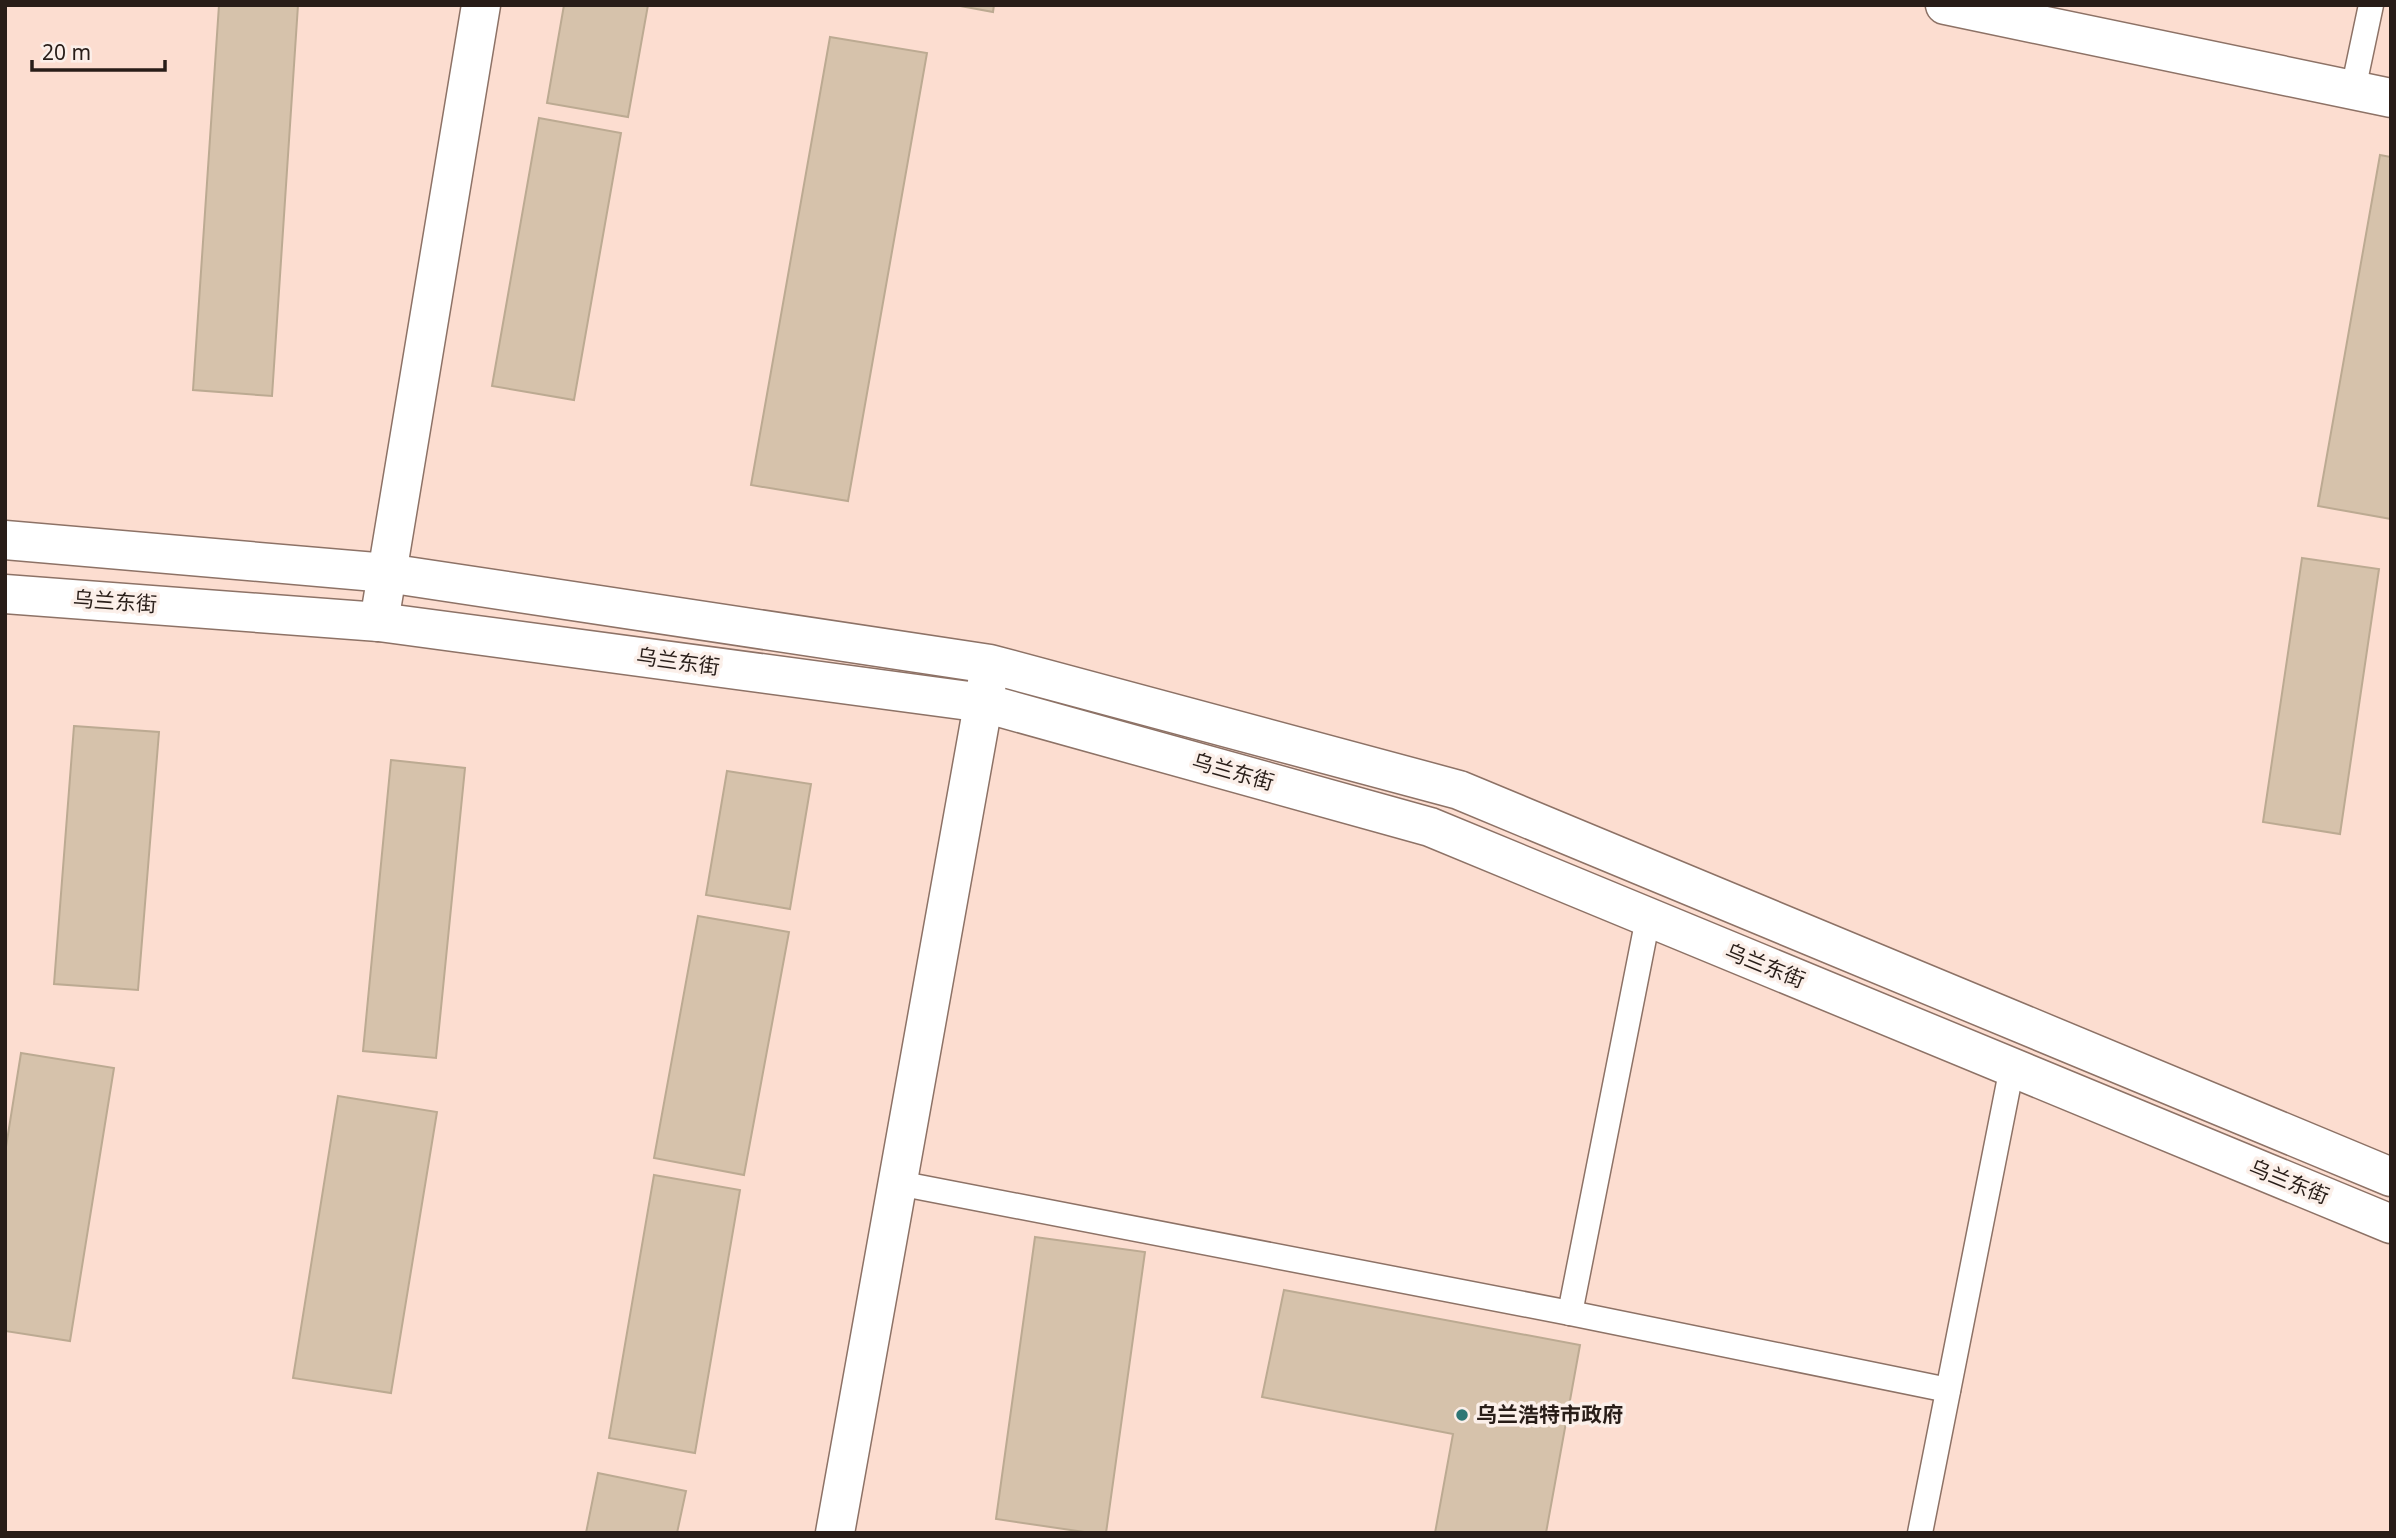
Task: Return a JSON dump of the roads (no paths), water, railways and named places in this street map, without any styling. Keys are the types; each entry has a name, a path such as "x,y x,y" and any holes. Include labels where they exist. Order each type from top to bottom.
{"main road":[{"path":"379,622 481,5"},
{"path":"1945,5 2019,13 2391,97"},
{"name":"乌兰东街","path":"5,540 387,573 990,664 1459,790 2391,1177"},
{"name":"乌兰东街","path":"5,594 379,622 984,703 1430,827 2391,1224"},
{"path":"835,1533 990,664"}],"lane":[{"path":"2353,90 2371,5"},
{"path":"1570,1313 1648,918"},
{"path":"1920,1533 2012,1067"},
{"path":"898,1183 1570,1313 1948,1390"}],"place":[{"name":"乌兰浩特市政府","path":"1462,1415"}]}
